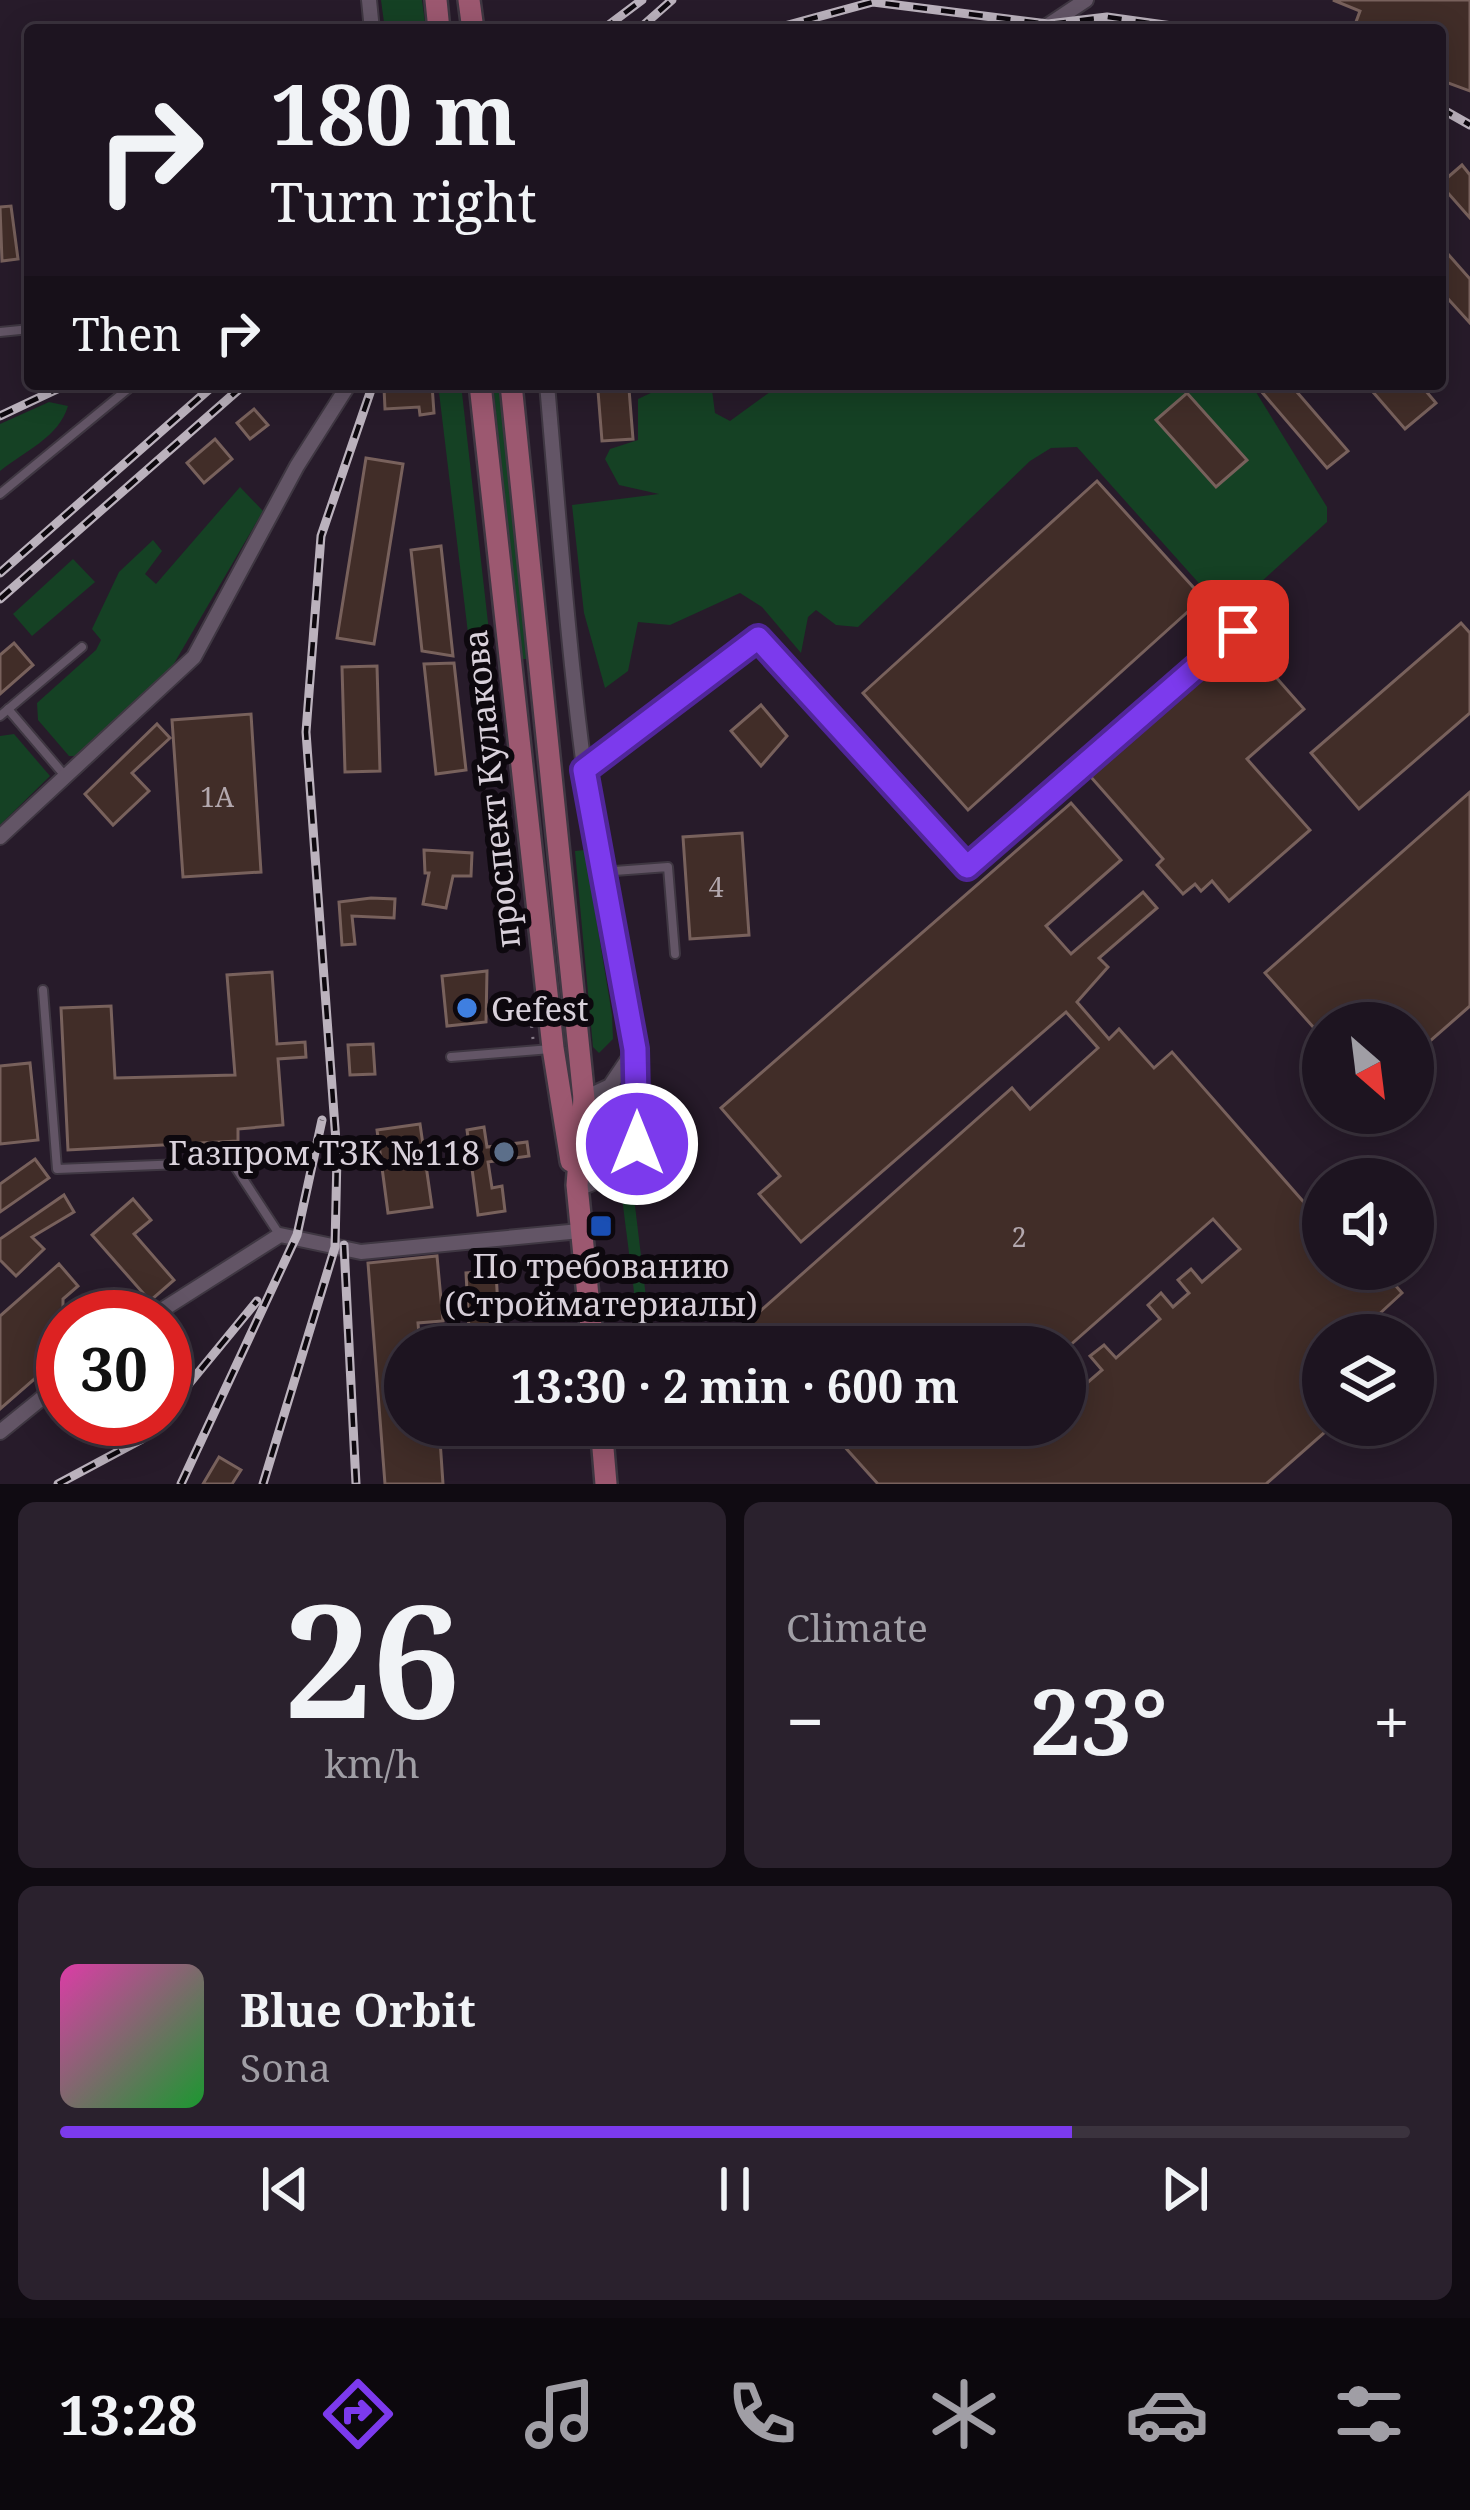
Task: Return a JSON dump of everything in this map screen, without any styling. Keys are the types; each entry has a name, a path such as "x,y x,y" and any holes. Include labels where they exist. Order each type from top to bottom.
{"main road":[{"name":"проспект Кулакова","path":"481,390 553,1048 577,1187 591,1326"},
{"name":"проспект Кулакова","path":"512,390 584,1099 577,1187"},
{"path":"603,1446 606,1484"}],"street":[{"path":"1050,24 1086,0"},
{"path":"0,837 194,657 297,466 345,390"},
{"path":"548,390 584,770 635,1049 637,1144 623,1166 577,1187"},
{"path":"561,1103 584,1099 610,1086 635,1049"},
{"path":"192,1291 280,1235 297,1234 361,1252 580,1231"},
{"path":"0,1432 36,1403"}],"lane":[{"path":"0,494 127,390"},
{"path":"584,770 758,638 967,867 1238,631"},
{"path":"67,778 4,712 82,647"},
{"path":"599,872 668,867 675,954"},
{"path":"43,989 57,1169 232,1162 280,1235"},
{"path":"451,1057 553,1048"}],"green space":[{"path":"381,0 422,0 425,24 384,24"},
{"path":"439,390 462,390 505,773 493,780 484,766"},
{"path":"494,390 502,390 529,659 521,659"},
{"path":"657,390 712,390 715,413 730,421 773,390 1255,390 1327,507 1327,522 1230,610 1222,609 1077,447 1051,448 1030,461 858,627 836,625 816,610 808,617 801,653 762,607 740,593 670,625 638,622 628,671 605,688 584,613 572,505 659,494 619,485 605,459 610,449 638,440 638,399"},
{"path":"49,402 68,406 64,417 40,443 0,471 0,424"},
{"path":"240,487 263,511 172,667 77,756 69,756 38,720 37,703 96,650 101,640 92,629 119,572 153,540 162,551 145,574 156,584"},
{"path":"73,559 95,582 32,636 13,614"},
{"path":"14,734 50,776 0,825 0,736"},
{"path":"585,850 612,1015 613,1039 599,1053 593,1047 575,851"},
{"path":"626,1178 632,1181 649,1326 638,1326 621,1190"}],"building":[{"path":"1333,0 1470,0 1470,91 1446,82 1446,24 1355,24 1360,11"},
{"path":"1462,165 1470,175 1470,218 1446,191 1446,179"},
{"path":"11,206 18,259 2,261 0,207"},
{"path":"1446,252 1470,279 1470,323 1446,297"},
{"path":"384,390 432,390 434,413 420,415 419,407 385,409"},
{"path":"629,390 633,439 602,441 598,391"},
{"path":"1260,390 1295,390 1348,451 1327,468"},
{"path":"1371,390 1425,390 1436,403 1405,429"},
{"path":"1187,393 1247,460 1216,487 1156,420"},
{"path":"254,409 268,425 250,439 237,423"},
{"path":"215,439 232,459 204,483 187,463"},
{"path":"366,458 403,464 374,644 337,638"},
{"path":"1097,481 1203,598 968,810 863,693"},
{"path":"441,546 453,656 422,651 411,550"},
{"path":"1461,623 1470,633 1470,713 1359,809 1311,753"},
{"path":"1244,641 1304,709 1247,759 1310,830 1229,901 1212,881 1201,891 1195,884 1183,894 1157,865 1163,859 1090,776"},
{"path":"14,643 33,665 0,694 0,655"},
{"path":"454,663 466,770 436,774 424,664"},
{"path":"377,666 380,771 345,772 342,667"},
{"path":"761,705 787,736 761,766 731,731"},
{"path":"251,714 261,872 183,877 172,720"},
{"path":"157,724 170,738 132,773 149,791 113,825 85,794"},
{"path":"1470,792 1470,1006 1434,1038 1434,1002 1302,1002 1302,1014 1265,973"},
{"path":"1071,803 1121,860 1046,926 1071,954 1143,892 1157,908 1099,958 1108,967 1077,1002 1109,1039 1119,1029 1154,1068 1172,1052 1302,1200 1302,1290 1402,1293 1379,1314 1302,1314 1302,1446 1309,1446 1266,1484 878,1484 844,1446 1086,1446 1086,1384 1102,1370 1090,1356 1104,1345 1116,1358 1160,1319 1148,1305 1161,1293 1173,1307 1189,1293 1178,1280 1191,1269 1202,1282 1240,1249 1213,1219 1086,1331 1086,1326 743,1326 1012,1088 1030,1109 1098,1048 1066,1012 801,1242 759,1194 780,1176 721,1108"},
{"path":"742,833 749,935 690,939 683,837"},
{"path":"424,850 472,853 471,876 453,876 446,908 423,904 429,873 425,873"},
{"path":"395,899 394,918 352,916 355,944 342,945 339,902"},
{"path":"487,971 486,1022 447,1026 442,976"},
{"path":"272,972 277,1044 305,1042 306,1057 278,1059 283,1125 238,1129 238,1141 68,1150 61,1008 111,1006 115,1078 235,1075 227,975"},
{"path":"373,1044 375,1074 350,1075 348,1045"},
{"path":"30,1063 38,1140 0,1144 0,1066"},
{"path":"420,1124 432,1207 388,1213 377,1130"},
{"path":"484,1127 487,1147 527,1142 529,1156 488,1162 492,1188 502,1186 505,1211 478,1215 467,1130"},
{"path":"35,1159 49,1178 0,1212 0,1184"},
{"path":"64,1195 74,1212 32,1237 44,1249 16,1276 0,1260 0,1239"},
{"path":"133,1199 151,1220 134,1234 174,1280 163,1290 140,1290 92,1235"},
{"path":"437,1256 443,1321 384,1326 384,1446 440,1446 443,1484 385,1484 368,1263"},
{"path":"59,1264 78,1286 36,1290 36,1378 0,1409 0,1316"},
{"path":"496,1271 499,1326 469,1326 466,1273"},
{"path":"219,1457 241,1470 232,1484 203,1484"}],"railway":[{"path":"610,24 642,0"},
{"path":"645,24 672,0"},
{"path":"792,24 873,2 1048,24"},
{"path":"1048,24 1107,17 1158,24"},
{"path":"1446,111 1470,125"},
{"path":"0,416 55,390"},
{"path":"0,573 208,390"},
{"path":"0,599 238,390"},
{"path":"263,1484 335,1247 337,1155 306,732 321,536 371,390"},
{"path":"181,1484 297,1235 322,1120"},
{"path":"344,1245 356,1484"},
{"path":"192,1380 257,1301"},
{"path":"58,1484 129,1446"}],"place":[{"name":"Gefest","path":"467,1008"},
{"name":"Газпром ТЗК №118","path":"504,1152"},
{"name":"По требованию (Стройматериалы)","path":"601,1226"}],"route":[{"path":"637,1144 635,1049 584,770 758,638 967,867 1238,631"}]}
